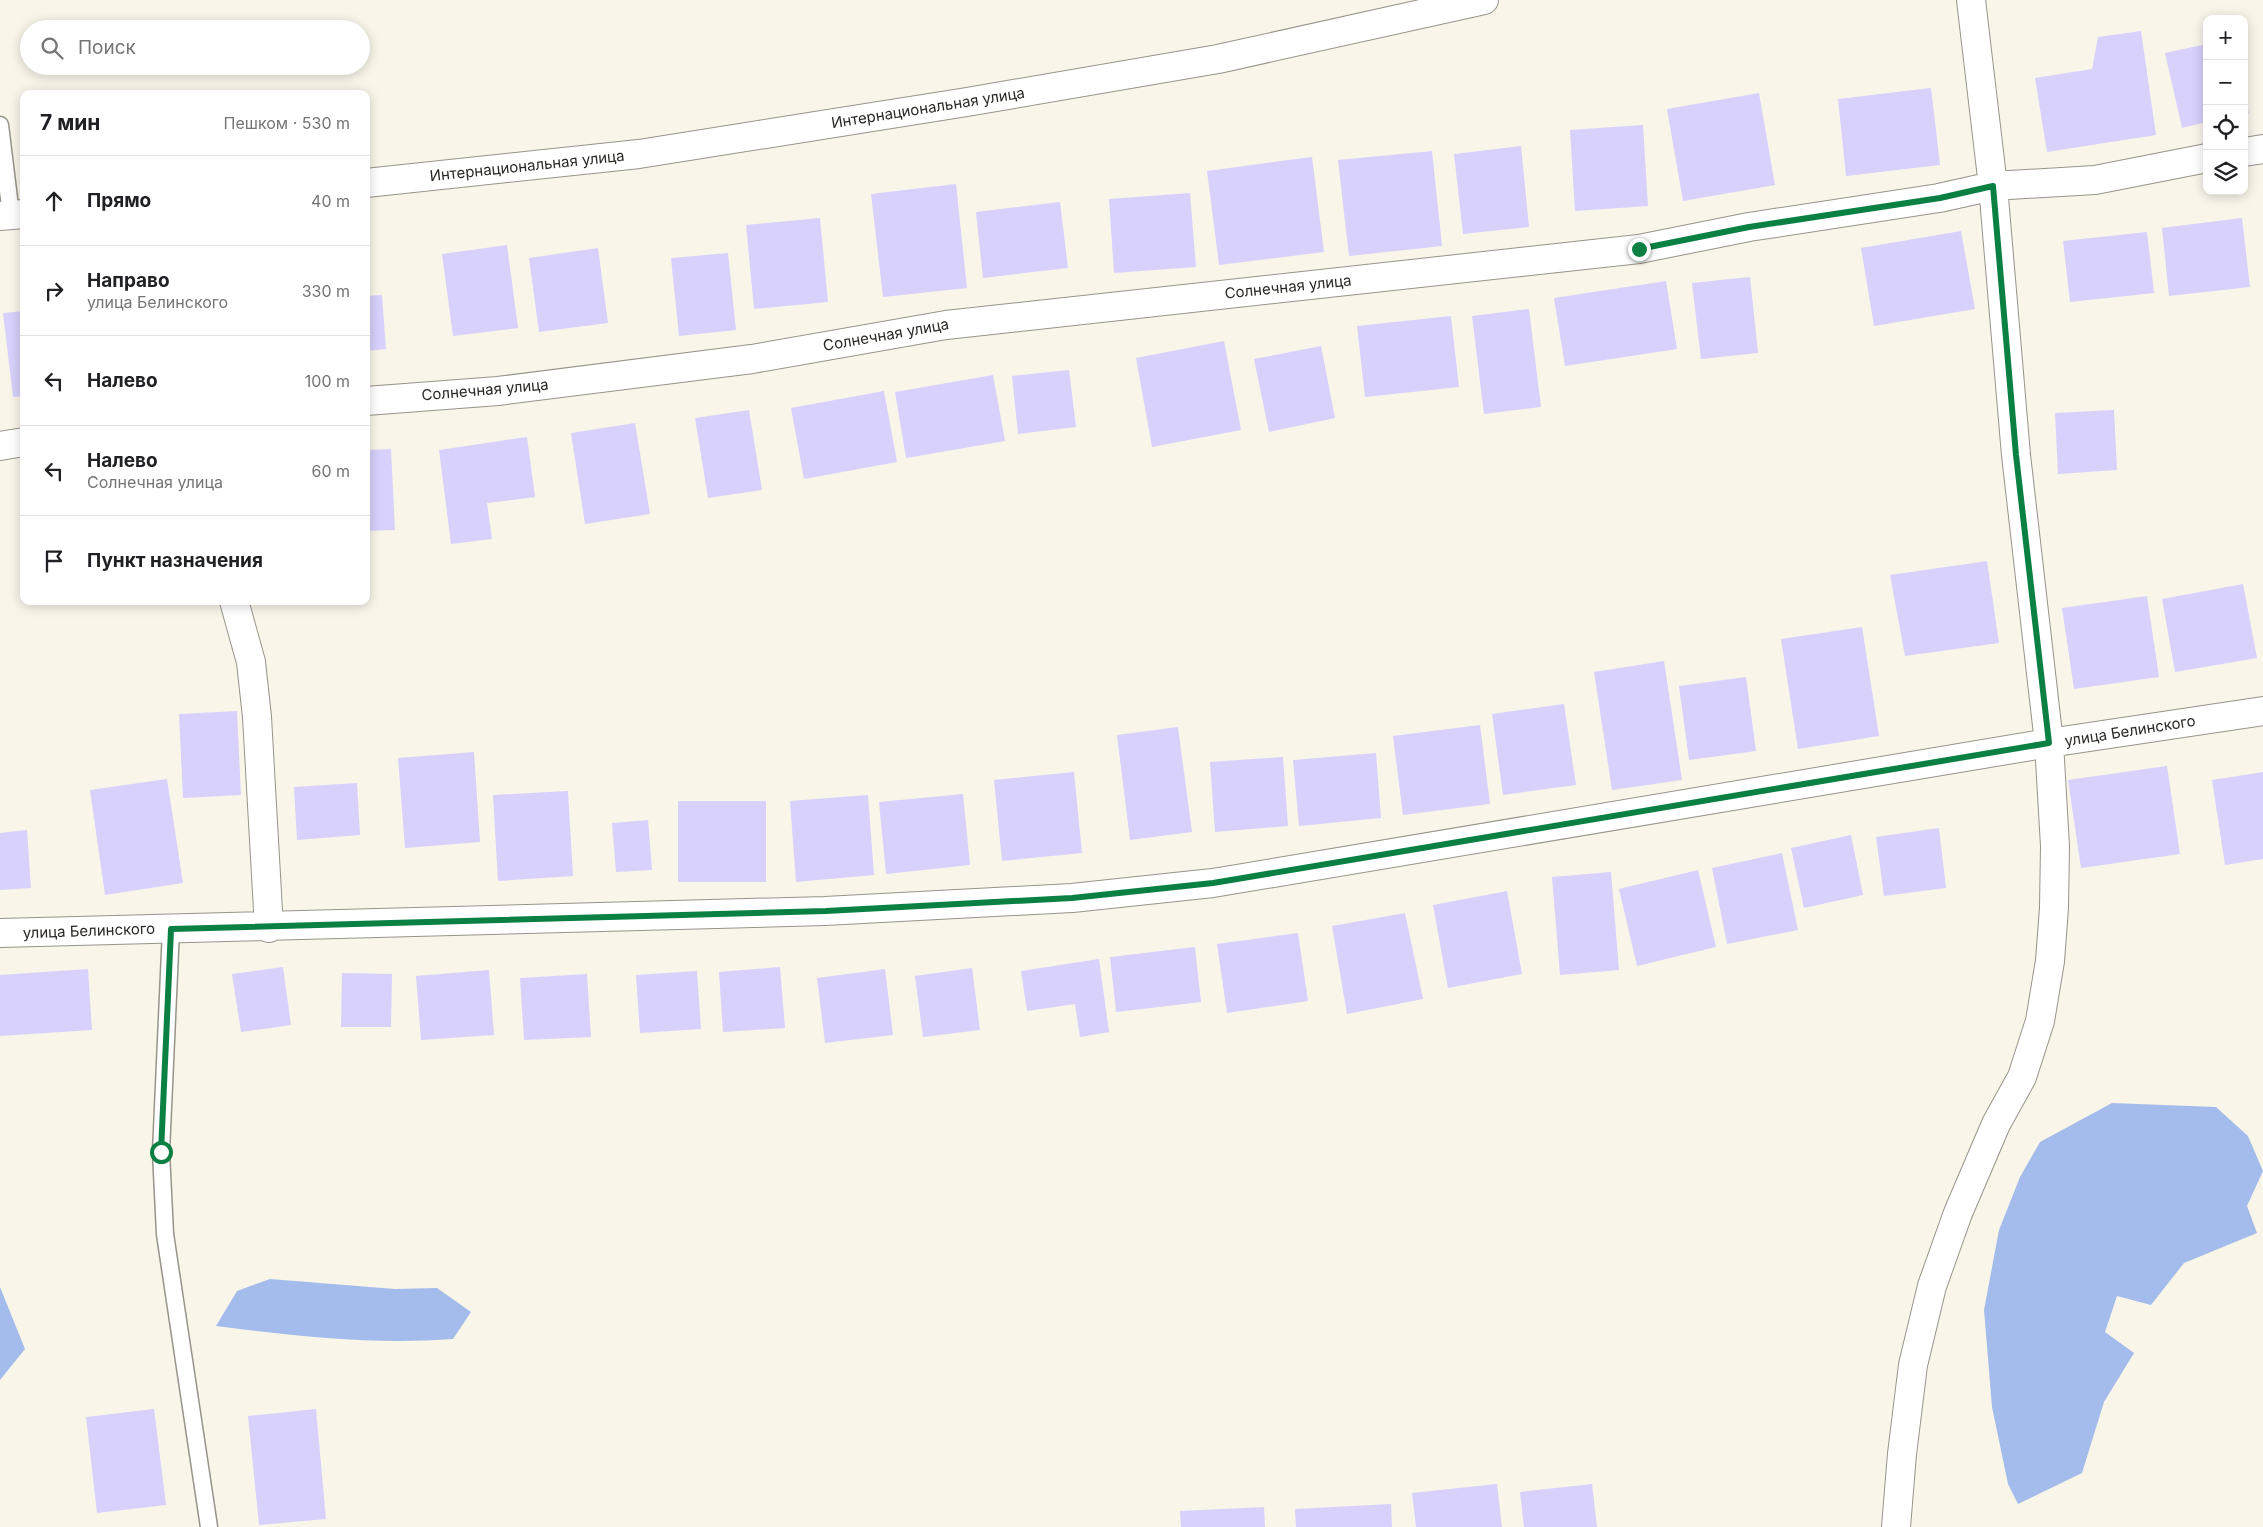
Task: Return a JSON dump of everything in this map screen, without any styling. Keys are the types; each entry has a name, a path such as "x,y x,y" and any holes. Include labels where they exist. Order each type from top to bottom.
{"street":[{"name":"Интернациональная улица","path":"370,183 639,154 967,102 1218,59 1484,0"},
{"path":"1896,1527 1902,1454 1913,1366 1932,1286 1958,1213 1996,1124 2022,1077 2040,1021 2050,960 2054,908 2055,846 2049,743 2016,455 1993,186 1971,0"},
{"path":"2248,151 2263,149"},
{"name":"Солнечная улица","path":"370,401 498,390 752,359 946,324 1639,249 1749,227 1940,198 1993,186 2095,180 2203,159"},
{"path":"0,446 20,443"},
{"path":"235,605 251,662 257,717 269,928"},
{"name":"улица Белинского","path":"0,934 826,911 1082,897 1213,883 2049,743 2263,711"}],"lane":[{"path":"0,125 12,215"},
{"path":"171,929 161,1152 165,1234 208,1527"}],"water":[{"path":"2112,1103 2216,1107 2248,1136 2263,1171 2247,1206 2257,1233 2184,1263 2151,1305 2117,1296 2105,1332 2134,1353 2104,1402 2082,1473 2018,1504 2008,1484 1992,1407 1984,1310 1999,1230 2020,1177 2040,1142"},
{"path":"270,1279 395,1289 437,1288 471,1312 453,1339 423,1341 304,1336 216,1326 237,1291"},
{"path":"0,1287 25,1349 0,1380"}],"building":[{"path":"2141,31 2156,135 2047,152 2035,78 2092,69 2098,37"},
{"path":"2203,45 2203,123 2182,128 2165,53"},
{"path":"1931,88 1940,165 1846,176 1838,99"},
{"path":"1759,93 1775,185 1683,201 1667,109"},
{"path":"1643,125 1648,206 1575,211 1570,130"},
{"path":"1521,146 1529,227 1463,234 1454,154"},
{"path":"1432,151 1442,246 1349,256 1338,160"},
{"path":"1312,157 1324,252 1219,265 1207,171"},
{"path":"956,184 967,288 883,297 871,194"},
{"path":"1190,193 1196,267 1114,273 1109,199"},
{"path":"1060,202 1068,268 983,278 976,212"},
{"path":"820,218 828,302 754,309 746,225"},
{"path":"2242,218 2250,287 2169,296 2162,228"},
{"path":"1961,231 1975,309 1874,326 1861,248"},
{"path":"2147,232 2154,293 2070,302 2063,241"},
{"path":"507,245 518,328 453,336 442,254"},
{"path":"598,248 608,323 539,332 529,258"},
{"path":"728,253 736,330 679,336 671,258"},
{"path":"1750,277 1758,353 1701,359 1692,283"},
{"path":"1666,281 1677,349 1565,366 1554,298"},
{"path":"382,295 386,349 370,351 370,296"},
{"path":"1529,309 1541,407 1484,414 1472,316"},
{"path":"20,311 20,396 13,397 3,313"},
{"path":"1451,316 1459,387 1365,397 1357,326"},
{"path":"1224,341 1241,430 1152,447 1136,358"},
{"path":"1321,346 1335,418 1269,432 1254,359"},
{"path":"1069,370 1076,427 1018,434 1012,376"},
{"path":"993,375 1005,441 906,458 895,392"},
{"path":"884,391 897,462 804,479 791,408"},
{"path":"749,410 762,490 708,498 695,418"},
{"path":"2114,410 2117,470 2058,474 2055,413"},
{"path":"635,423 650,514 585,524 571,433"},
{"path":"527,437 535,497 487,503 492,539 451,544 439,450"},
{"path":"391,449 395,530 370,531 370,450"},
{"path":"1987,561 1999,643 1905,656 1890,575"},
{"path":"2243,584 2257,658 2175,672 2162,599"},
{"path":"2147,596 2159,677 2074,689 2062,608"},
{"path":"1862,627 1879,736 1798,749 1781,639"},
{"path":"1664,661 1682,780 1612,790 1594,672"},
{"path":"1746,677 1756,751 1689,760 1679,686"},
{"path":"1564,704 1576,785 1503,795 1492,714"},
{"path":"237,711 241,795 183,798 179,714"},
{"path":"1480,725 1490,804 1403,815 1393,736"},
{"path":"1178,727 1192,832 1130,840 1117,735"},
{"path":"474,752 480,842 405,848 398,758"},
{"path":"1376,753 1381,818 1299,826 1293,760"},
{"path":"1283,757 1288,826 1215,832 1210,762"},
{"path":"2167,766 2180,854 2081,868 2068,780"},
{"path":"1074,772 1082,853 1002,861 994,780"},
{"path":"2263,772 2263,859 2225,865 2212,780"},
{"path":"167,779 183,883 105,895 90,790"},
{"path":"357,783 360,835 297,840 294,787"},
{"path":"568,791 573,876 498,881 493,795"},
{"path":"963,794 970,865 886,874 879,802"},
{"path":"868,795 874,875 796,882 790,801"},
{"path":"678,801 766,801 766,882 678,882"},
{"path":"648,820 652,870 616,872 612,823"},
{"path":"1939,828 1946,888 1884,896 1876,837"},
{"path":"27,830 31,888 0,890 0,833"},
{"path":"1851,835 1863,895 1804,908 1791,848"},
{"path":"1782,853 1798,930 1727,944 1712,868"},
{"path":"1698,870 1716,947 1637,966 1619,889"},
{"path":"1611,872 1619,970 1560,975 1552,877"},
{"path":"1507,891 1522,974 1448,988 1433,905"},
{"path":"1405,913 1423,999 1347,1014 1332,926"},
{"path":"1298,933 1308,1001 1227,1013 1217,944"},
{"path":"1195,947 1201,1002 1116,1012 1110,957"},
{"path":"1099,959 1109,1032 1080,1037 1075,1004 1027,1011 1021,971"},
{"path":"283,967 291,1025 241,1032 232,974"},
{"path":"780,967 785,1028 723,1032 719,972"},
{"path":"972,968 980,1030 923,1037 915,976"},
{"path":"88,969 92,1030 0,1036 0,975"},
{"path":"885,969 893,1035 825,1043 817,978"},
{"path":"489,970 494,1035 421,1040 416,976"},
{"path":"697,971 701,1029 640,1033 636,975"},
{"path":"342,973 392,974 391,1027 341,1027"},
{"path":"587,974 591,1037 524,1040 520,978"},
{"path":"154,1409 166,1505 97,1513 86,1417"},
{"path":"316,1409 326,1519 259,1525 248,1416"},
{"path":"1497,1484 1502,1527 1416,1527 1412,1493"},
{"path":"1592,1484 1597,1527 1524,1527 1520,1492"},
{"path":"1391,1504 1392,1527 1296,1527 1295,1509"},
{"path":"1264,1507 1265,1527 1181,1527 1180,1511"}],"route":[{"path":"161,1152 171,929 269,928 826,911 1072,898 1213,883 2049,743 2016,455 1993,186 1940,198 1749,227 1639,249"}]}
